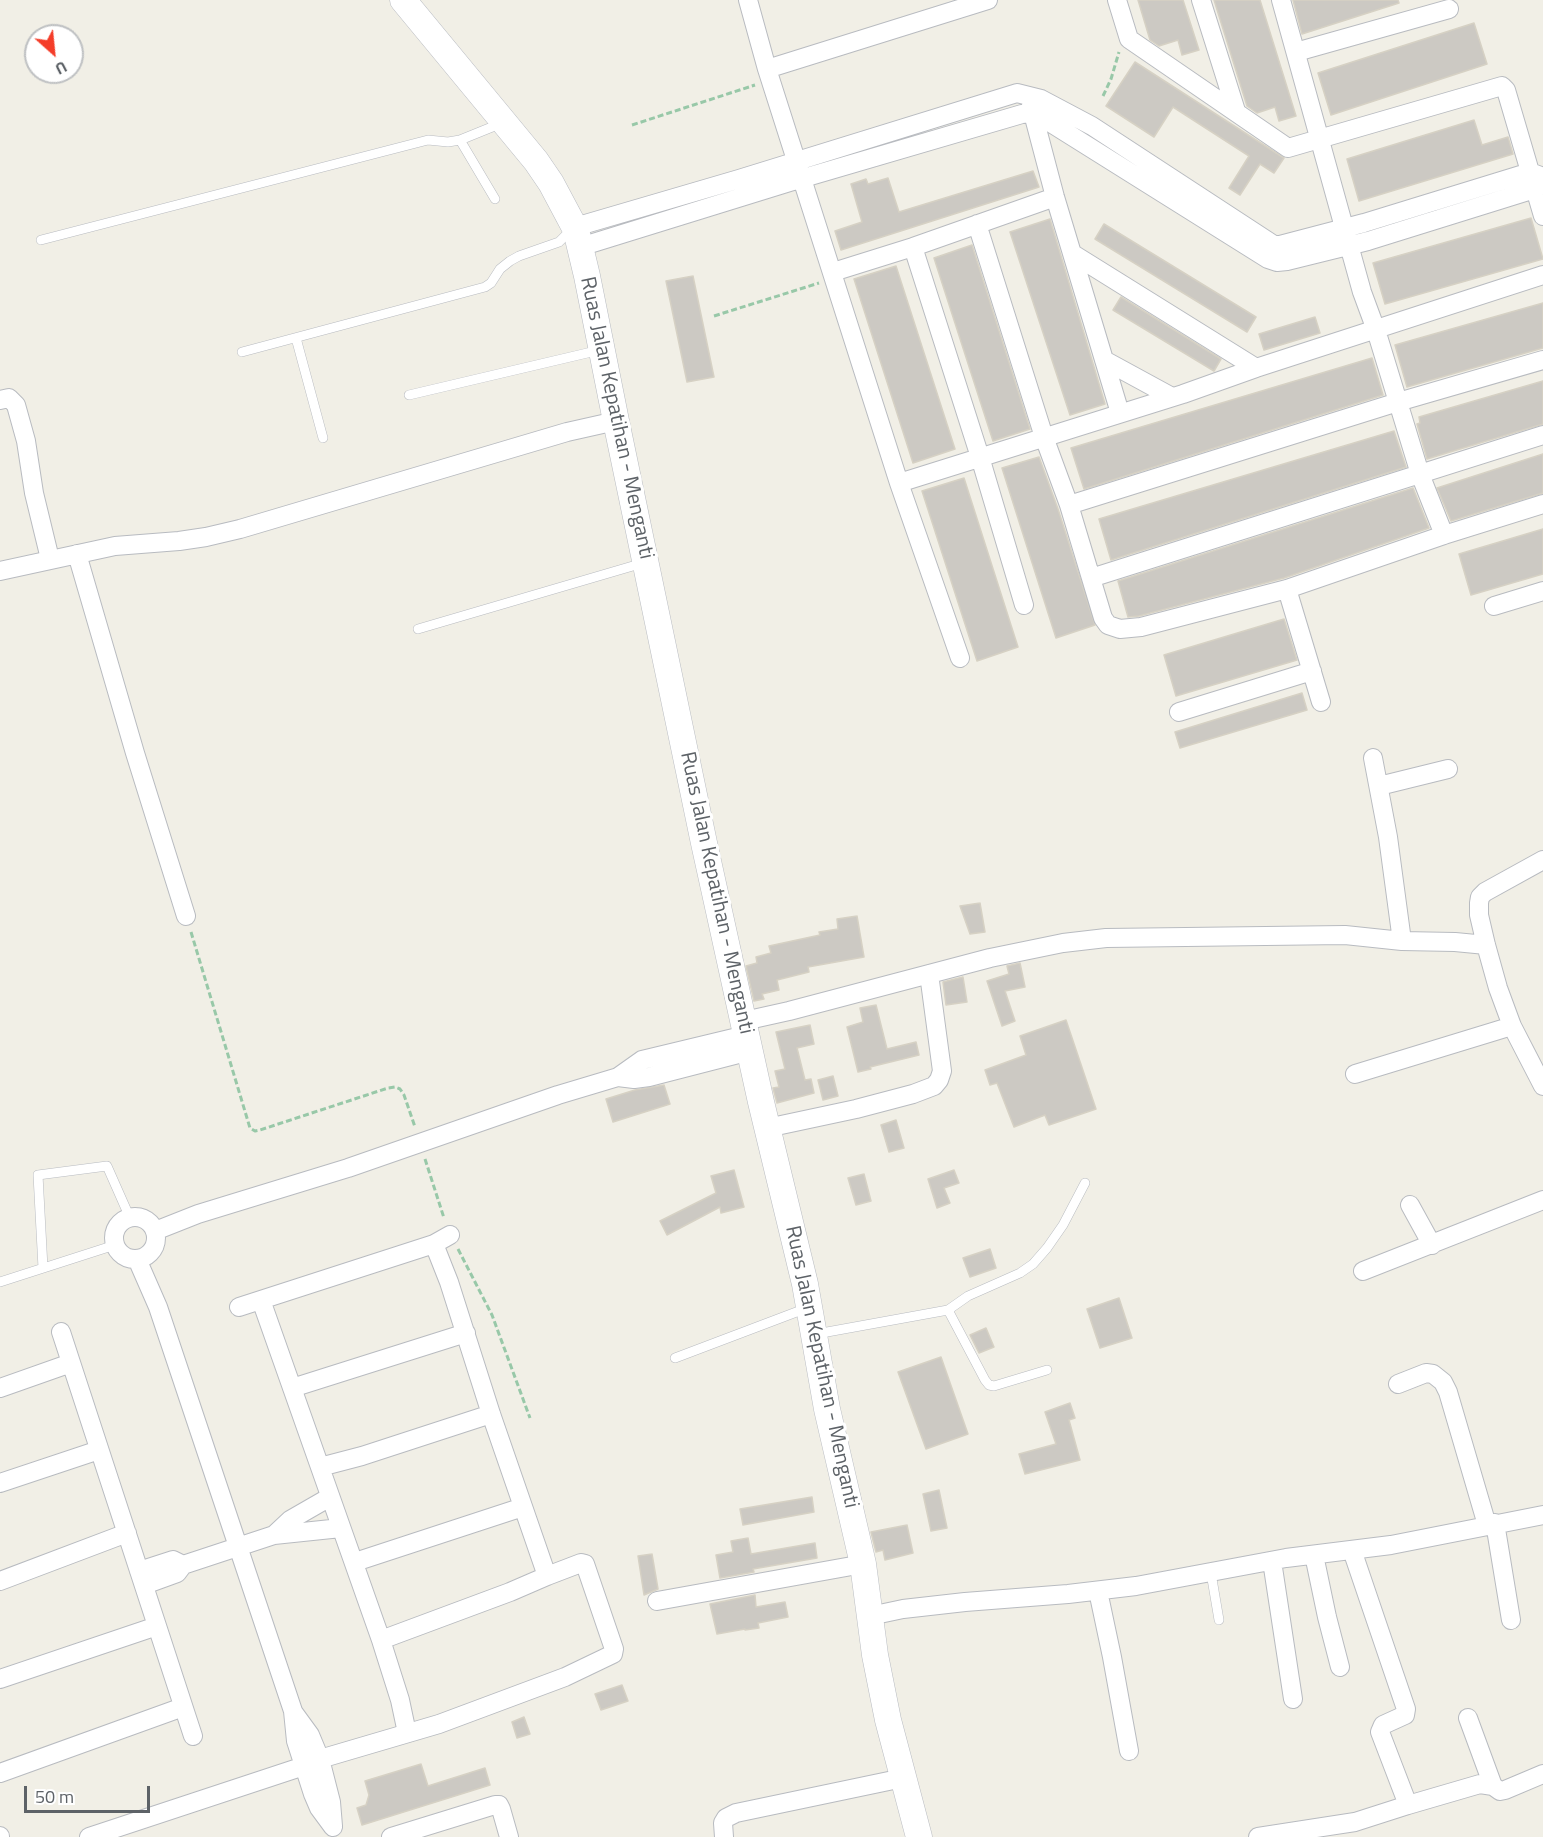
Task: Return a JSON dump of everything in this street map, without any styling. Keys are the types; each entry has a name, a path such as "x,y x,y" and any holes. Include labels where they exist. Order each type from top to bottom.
{"main road":[{"name":"Ruas Jalan Kepatihan - Menganti","path":"404,0 536,161 551,183 572,239 602,349 704,843 809,1307 827,1409 863,1564 875,1655 888,1720 919,1837"}],"street":[{"path":"748,0 769,74 798,160 827,277 960,658"},
{"path":"769,74 988,0"},
{"path":"1117,0 1129,39 1288,148 1502,86 1506,90 1538,180 1543,216"},
{"path":"1201,0 1236,111"},
{"path":"1281,0 1362,292 1376,330 1420,474 1444,535"},
{"path":"1296,52 1449,9"},
{"path":"572,239 739,179 1017,93 1043,118 1268,259 1277,262 1287,261 1346,237 1538,180"},
{"path":"572,239 803,178 1022,114 1031,104"},
{"path":"1031,104 1055,197 1120,413"},
{"path":"827,277 1055,197"},
{"path":"977,224 1044,437 1069,505 1103,618 1108,625 1120,629 1141,627 1287,589 1543,504"},
{"path":"913,247 980,457 1024,605"},
{"path":"1072,254 1256,368"},
{"path":"899,483 1172,397 1543,275"},
{"path":"1104,360 1172,397"},
{"path":"1069,505 1398,402 1543,360"},
{"path":"0,400 9,398 16,405 26,441 34,493 50,559"},
{"path":"0,571 115,546 178,541 217,534 272,520 567,432 616,422"},
{"path":"1090,578 1543,435"},
{"path":"77,554 135,753 186,916"},
{"path":"1287,589 1321,702"},
{"path":"1494,606 1543,591"},
{"path":"1179,712 1312,671"},
{"path":"1372,758 1388,837 1402,941"},
{"path":"1379,786 1448,769"},
{"path":"1543,860 1485,892 1480,897 1479,903 1479,915 1486,945 1512,1026 1543,1086"},
{"path":"155,1231 198,1214 348,1168 558,1095 618,1077 634,1079 649,1077 747,1036 929,974 1001,956 1063,943 1106,938 1345,935 1402,941 1486,945"},
{"path":"767,1128 877,1104 934,1086 939,1080 942,1065 929,974"},
{"path":"1355,1074 1512,1026"},
{"path":"1363,1271 1543,1200"},
{"path":"1410,1204 1432,1245"},
{"path":"130,1218 144,1219 153,1226 155,1231 154,1248 144,1257 137,1259 124,1255 116,1245 114,1238 118,1225 130,1218"},
{"path":"239,1307 434,1244 450,1235"},
{"path":"434,1244 449,1282 491,1414 547,1576"},
{"path":"137,1259 158,1307 293,1711 310,1735 312,1762 331,1802 335,1832"},
{"path":"261,1300 355,1562 400,1700 407,1733"},
{"path":"61,1332 193,1736"},
{"path":"292,1388 466,1333"},
{"path":"0,1388 71,1363"},
{"path":"1398,1384 1426,1373 1433,1374 1443,1382 1448,1392 1491,1524 1511,1620"},
{"path":"320,1467 362,1456 491,1414"},
{"path":"0,1483 99,1450"},
{"path":"274,1535 290,1520 330,1497"},
{"path":"355,1562 523,1507"},
{"path":"870,1616 903,1609 965,1602 1098,1591 1272,1561 1391,1545 1543,1515"},
{"path":"141,1578 173,1560 183,1565 274,1535 341,1528"},
{"path":"0,1581 127,1533"},
{"path":"1352,1550 1406,1709 1406,1715 1383,1725 1380,1732 1408,1804"},
{"path":"1314,1555 1326,1617 1340,1667"},
{"path":"1272,1561 1293,1700"},
{"path":"89,1837 312,1762 439,1724 565,1677 613,1653 615,1649 585,1564 581,1563 381,1640"},
{"path":"657,1602 863,1564"},
{"path":"1098,1591 1129,1750"},
{"path":"0,1679 157,1626"},
{"path":"0,1773 183,1707"},
{"path":"1468,1718 1493,1786"},
{"path":"1258,1837 1356,1830 1408,1804 1480,1784 1493,1786 1500,1791 1543,1774"},
{"path":"724,1837 723,1823 726,1818 736,1813 903,1778"},
{"path":"391,1837 499,1805 509,1837"}],"lane":[{"path":"41,240 428,140 448,142 460,140 504,122"},
{"path":"460,140 495,200"},
{"path":"242,352 485,287 491,283 500,269 519,256 572,239"},
{"path":"296,338 323,438"},
{"path":"409,395 602,349"},
{"path":"418,629 645,562"},
{"path":"43,1268 38,1175 107,1166 130,1218"},
{"path":"814,1335 948,1310 968,1296 1020,1273 1047,1248 1063,1225 1085,1183"},
{"path":"0,1282 116,1245"},
{"path":"675,1358 809,1307"},
{"path":"948,1310 989,1385 994,1386 1047,1370"},
{"path":"1211,1573 1219,1620"}],"path":[{"path":"1103,96 1119,52 1129,39"},
{"path":"632,125 769,74"},
{"path":"714,316 827,277"},
{"path":"186,916 250,1128 255,1131 260,1130 388,1088 400,1089 412,1112 419,1143 450,1235 492,1315 530,1418"}],"building":[{"path":"1138,0 1183,0 1199,50 1182,55 1178,40 1159,46 1150,40"},
{"path":"1214,0 1260,0 1296,116 1279,121 1275,107 1257,113 1247,106"},
{"path":"1293,0 1398,0 1399,3 1302,34"},
{"path":"1474,23 1487,64 1331,115 1318,73"},
{"path":"1135,62 1284,158 1274,173 1260,164 1240,195 1229,188 1249,156 1173,107 1154,137 1106,106"},
{"path":"1474,120 1482,145 1508,137 1513,154 1359,201 1347,159"},
{"path":"1033,171 1039,187 841,250 835,231 862,222 851,184 866,179 868,184 888,178 899,212"},
{"path":"1531,218 1543,259 1385,304 1373,263"},
{"path":"1050,219 1105,404 1070,415 1010,232"},
{"path":"1104,224 1256,317 1247,332 1095,239"},
{"path":"972,245 1030,429 993,441 934,258"},
{"path":"896,266 955,449 913,463 854,279"},
{"path":"693,276 714,377 687,382 666,281"},
{"path":"1121,297 1221,359 1214,371 1113,310"},
{"path":"1543,303 1543,348 1407,387 1395,345"},
{"path":"1315,317 1320,333 1264,350 1259,334"},
{"path":"1372,358 1383,395 1084,489 1071,448"},
{"path":"1543,381 1543,424 1427,459 1417,424 1420,423 1419,417"},
{"path":"1394,431 1406,467 1111,560 1099,519"},
{"path":"1543,454 1543,493 1451,521 1437,488"},
{"path":"1039,457 1095,625 1056,638 1002,468"},
{"path":"964,478 1018,647 977,661 922,491"},
{"path":"1413,488 1429,528 1284,578 1128,617 1118,581"},
{"path":"1543,529 1543,574 1471,595 1459,554"},
{"path":"1284,619 1297,660 1176,696 1164,655"},
{"path":"1302,693 1307,710 1180,748 1175,732"},
{"path":"980,903 985,932 970,934 960,906"},
{"path":"857,916 864,957 808,967 809,972 777,980 779,990 762,994 764,999 754,1001 746,966 757,963 756,957 771,953 769,946 838,929 837,919"},
{"path":"1020,963 1025,987 1005,991 1015,1021 1002,1026 987,981 1009,974 1007,966"},
{"path":"963,977 967,1002 946,1005 943,982"},
{"path":"876,1005 887,1049 916,1042 919,1055 858,1072 847,1027 863,1022 860,1008"},
{"path":"1066,1020 1096,1109 1049,1125 1045,1115 1014,1127 997,1083 990,1085 985,1070 1026,1055 1020,1036"},
{"path":"810,1025 814,1044 797,1048 805,1080 811,1079 814,1093 777,1103 773,1088 779,1087 775,1071 785,1069 776,1032"},
{"path":"833,1076 838,1096 823,1100 818,1080"},
{"path":"664,1085 670,1104 613,1122 606,1099 635,1090"},
{"path":"896,1120 904,1148 889,1152 881,1125"},
{"path":"734,1170 744,1207 721,1213 720,1207 667,1235 660,1221 716,1193 711,1176"},
{"path":"954,1170 959,1183 944,1188 950,1203 937,1208 928,1179"},
{"path":"864,1174 871,1201 856,1205 848,1178"},
{"path":"990,1249 996,1268 970,1277 963,1258"},
{"path":"1119,1298 1132,1338 1100,1348 1087,1309"},
{"path":"986,1328 994,1347 979,1353 970,1335"},
{"path":"941,1357 968,1434 926,1449 898,1372"},
{"path":"1070,1403 1075,1418 1069,1420 1080,1460 1025,1474 1019,1454 1056,1444 1045,1412"},
{"path":"939,1490 947,1528 931,1531 923,1494"},
{"path":"812,1497 814,1512 743,1525 740,1509"},
{"path":"907,1525 913,1553 885,1560 883,1550 876,1552 871,1532"},
{"path":"748,1538 751,1554 815,1543 817,1558 753,1569 754,1572 720,1578 716,1555 733,1552 731,1541"},
{"path":"652,1554 658,1589 644,1595 638,1556"},
{"path":"755,1595 756,1607 785,1602 788,1617 758,1623 759,1628 717,1634 710,1604"},
{"path":"622,1685 628,1701 601,1710 595,1694"},
{"path":"524,1717 530,1734 517,1738 512,1722"},
{"path":"421,1764 428,1786 485,1768 490,1785 362,1825 357,1808 366,1805 369,1795 365,1781"}]}
